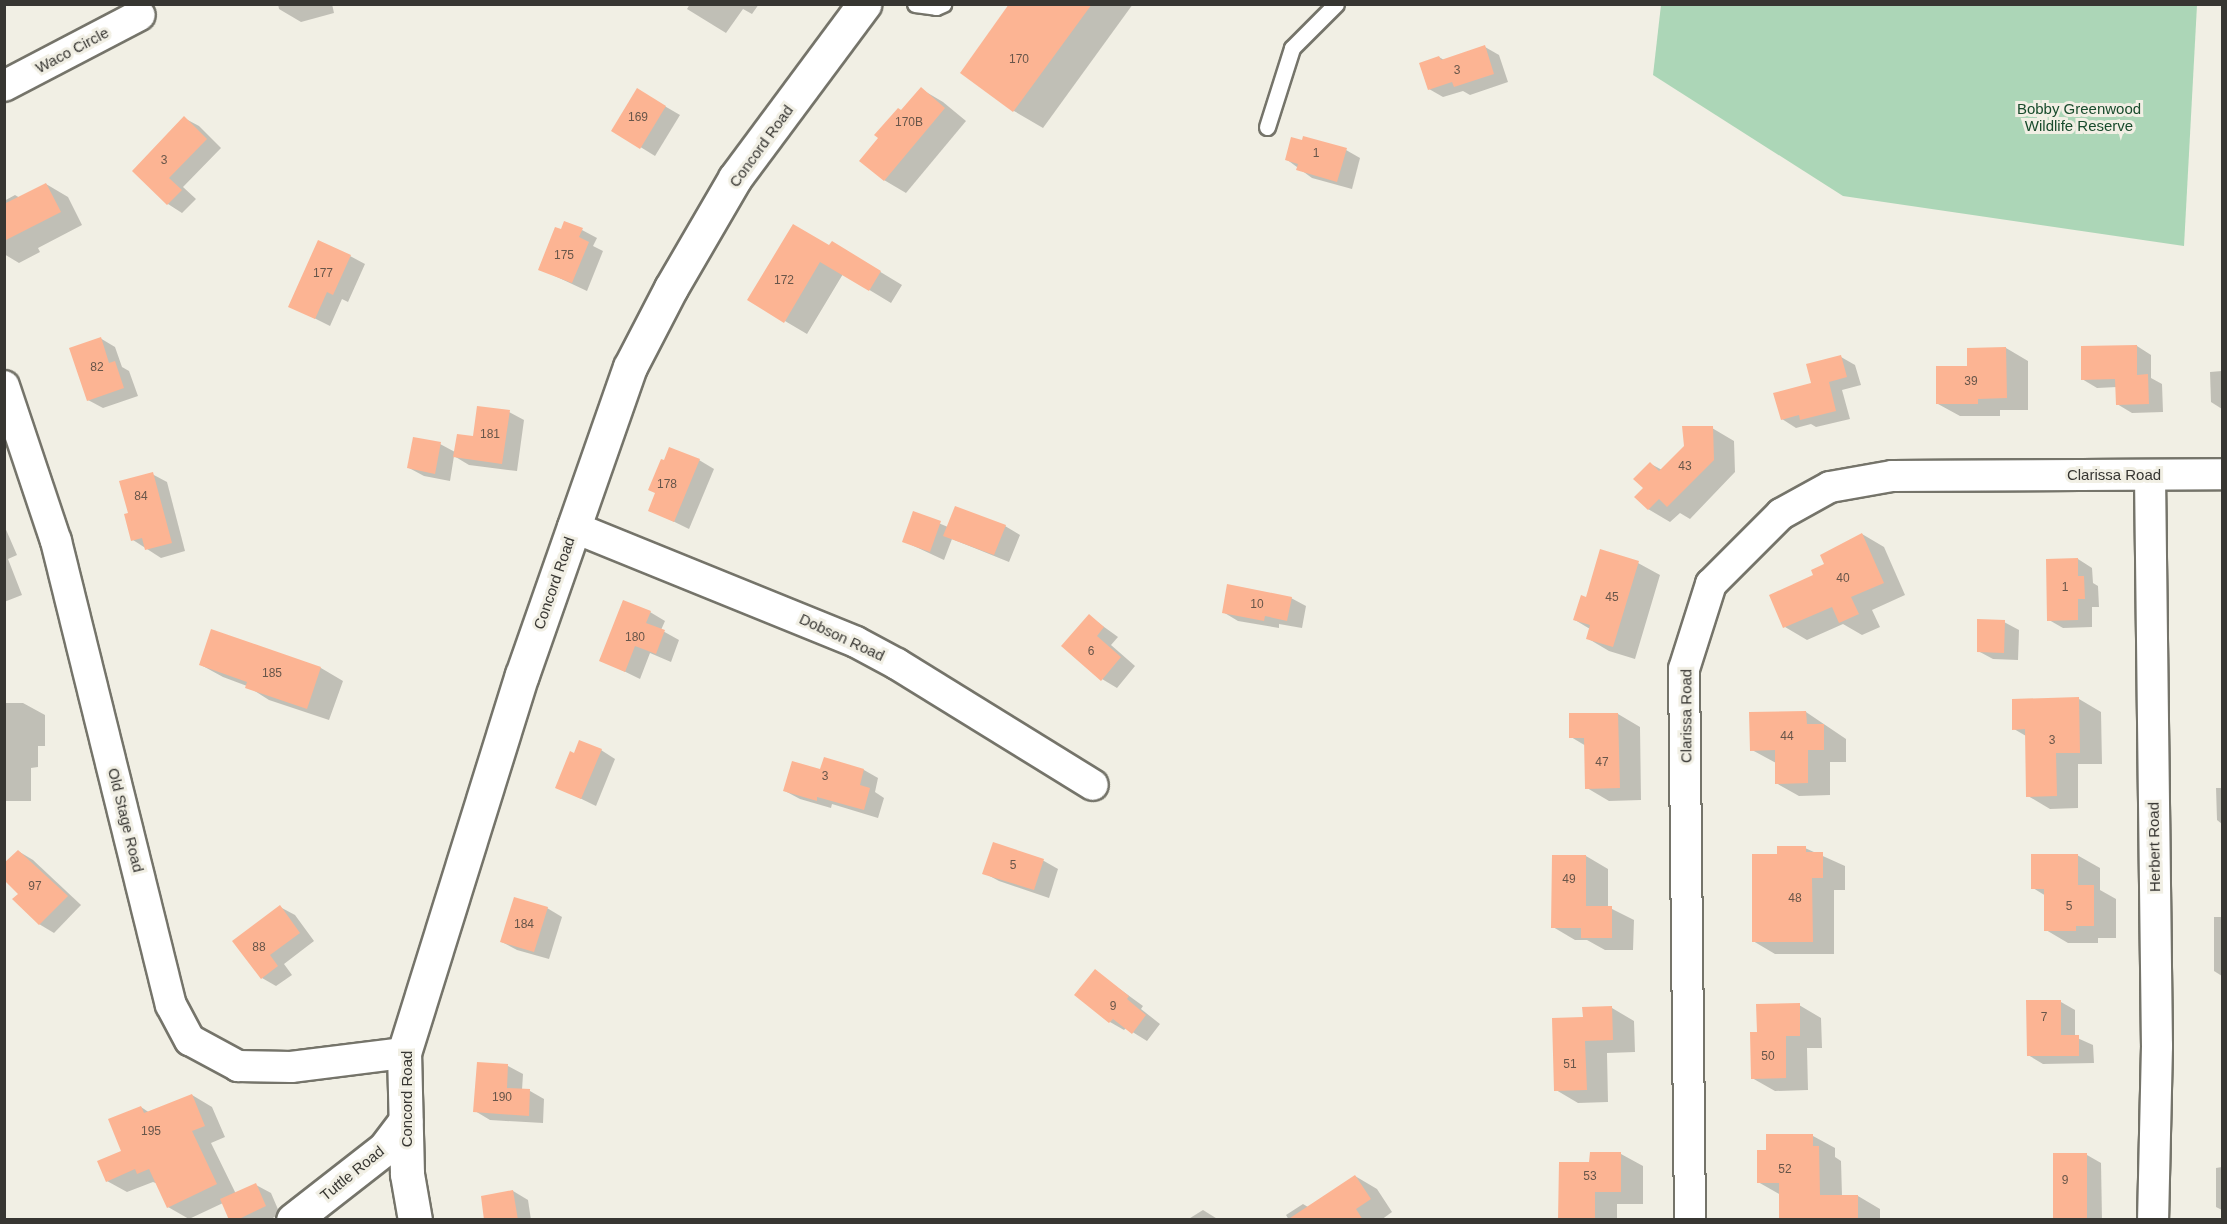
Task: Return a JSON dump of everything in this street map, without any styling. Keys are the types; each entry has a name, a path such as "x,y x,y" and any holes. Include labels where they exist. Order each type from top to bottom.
{"main road":[{"name":"Concord Road","path":"415,1220 407,1174 404,1053 522,675 630,367 671,288 735,178 864,4"},
{"name":"Tuttle Road","path":"293,1220 385,1148 405,1120"}],"street":[{"name":"Waco Circle","path":"4,86 140,15"},
{"name":"Old Stage Road","path":"4,386 56,541 171,1005 190,1040 238,1066 291,1067 404,1053"},
{"name":"Clarissa Road","path":"1690,1220 1684,669 1711,584 1780,514 1830,487 1892,477 2223,474"},
{"name":"Herbert Road","path":"2150,475 2157,1046 2153,1220"},
{"name":"Dobson Road","path":"573,527 856,642 897,664 1093,785"}],"lane":[{"path":"915,4 936,7 943,4"},
{"path":"1267,128 1292,48 1336,4"}],"green space":[{"name":"Bobby Greenwood Wildlife Reserve","path":"1661,5 2197,5 2184,246 1843,196 1653,75"}],"building":[{"path":"1009,4 1092,4 1013,112 960,73"},
{"path":"1485,45 1494,74 1454,87 1452,82 1428,90 1419,63 1439,56 1441,60"},
{"path":"921,87 945,108 884,181 859,161 878,138 874,135 898,108 901,110"},
{"path":"637,88 666,106 640,149 611,131"},
{"path":"184,116 207,139 169,178 182,190 167,205 132,171"},
{"path":"1303,136 1347,148 1337,182 1296,170 1298,164 1285,160 1291,137 1302,140"},
{"path":"46,183 61,212 4,241 4,204"},
{"path":"564,221 583,228 579,237 589,242 572,283 538,270 555,227 561,229"},
{"path":"793,224 829,245 832,241 881,271 869,291 820,262 784,323 747,300"},
{"path":"318,240 351,255 333,295 327,292 315,319 288,307"},
{"path":"101,337 109,363 115,361 124,388 87,401 69,348"},
{"path":"2137,345 2137,375 2148,374 2149,404 2116,405 2115,379 2081,380 2081,346"},
{"path":"2006,347 2007,398 1978,399 1978,404 1936,404 1936,366 1967,366 1967,348"},
{"path":"1841,355 1847,377 1829,382 1836,411 1800,420 1799,415 1781,420 1773,393 1811,383 1806,364"},
{"path":"477,406 510,410 502,464 453,457 457,434 473,436"},
{"path":"1682,426 1713,426 1714,460 1667,507 1659,499 1648,510 1634,497 1643,488 1633,479 1650,462 1659,471 1684,446"},
{"path":"413,437 441,442 435,474 407,468"},
{"path":"669,447 700,459 674,522 648,511 655,493 648,490 661,459 664,460"},
{"path":"153,472 172,543 145,550 142,538 131,541 124,514 128,513 119,481"},
{"path":"955,506 1006,525 994,555 943,536"},
{"path":"913,511 941,521 930,552 902,542"},
{"path":"1862,533 1884,583 1851,597 1859,614 1839,623 1832,607 1783,628 1769,595 1813,575 1811,570 1824,564 1820,555"},
{"path":"1600,549 1639,561 1613,647 1586,639 1590,625 1573,620 1581,595 1586,597"},
{"path":"2078,558 2078,576 2084,576 2085,599 2078,599 2078,620 2047,621 2046,559"},
{"path":"1227,584 1292,597 1287,621 1265,616 1264,621 1222,613"},
{"path":"623,600 651,611 646,623 665,630 656,654 635,646 625,672 599,661"},
{"path":"1089,614 1104,627 1097,636 1121,657 1101,681 1061,646"},
{"path":"1977,619 2005,620 2004,653 1977,652"},
{"path":"211,629 321,667 307,709 245,688 247,682 199,665"},
{"path":"2079,697 2080,753 2056,753 2057,796 2026,797 2025,729 2012,730 2012,699"},
{"path":"1806,711 1807,724 1824,724 1824,750 1808,750 1808,783 1775,784 1775,750 1750,751 1749,712"},
{"path":"1569,713 1618,713 1620,788 1585,789 1584,738 1569,738"},
{"path":"579,740 602,749 581,799 555,788 570,751 574,753"},
{"path":"824,757 864,769 860,785 870,788 864,810 817,797 817,801 783,791 792,761 820,769"},
{"path":"993,842 1044,859 1034,890 982,874"},
{"path":"1777,846 1806,846 1806,852 1823,852 1823,878 1812,878 1813,942 1752,942 1752,854 1777,854"},
{"path":"18,850 68,896 39,925 12,899 18,894 4,880 4,863"},
{"path":"2031,854 2078,854 2078,885 2094,885 2094,926 2076,926 2076,931 2044,931 2044,889 2031,889"},
{"path":"1552,855 1586,855 1586,906 1612,906 1612,938 1581,938 1581,928 1551,928"},
{"path":"514,897 548,907 534,952 500,942"},
{"path":"280,905 300,933 270,955 278,966 261,979 232,941"},
{"path":"1095,969 1129,996 1127,999 1146,1015 1132,1034 1113,1019 1109,1023 1074,995"},
{"path":"2026,1000 2061,1000 2061,1035 2079,1035 2079,1056 2027,1056"},
{"path":"1800,1003 1800,1036 1786,1036 1786,1078 1751,1079 1750,1032 1757,1032 1756,1004"},
{"path":"1612,1006 1613,1040 1585,1041 1587,1090 1554,1091 1552,1018 1583,1017 1582,1007"},
{"path":"477,1062 508,1064 507,1088 530,1089 529,1116 473,1112"},
{"path":"192,1094 205,1126 192,1131 217,1184 167,1208 149,1169 137,1174 135,1169 106,1182 97,1161 121,1151 108,1119 141,1106 144,1113"},
{"path":"1766,1134 1813,1134 1813,1146 1819,1146 1820,1195 1858,1195 1858,1220 1779,1219 1779,1183 1757,1183 1757,1150 1766,1150"},
{"path":"1590,1152 1621,1152 1621,1192 1595,1192 1595,1220 1558,1220 1559,1162 1589,1162"},
{"path":"2053,1153 2087,1153 2087,1220 2053,1220"},
{"path":"1355,1175 1371,1199 1356,1209 1363,1220 1287,1220"},
{"path":"256,1183 266,1206 237,1220 229,1220 220,1199"},
{"path":"513,1190 518,1220 484,1220 481,1196"}]}
